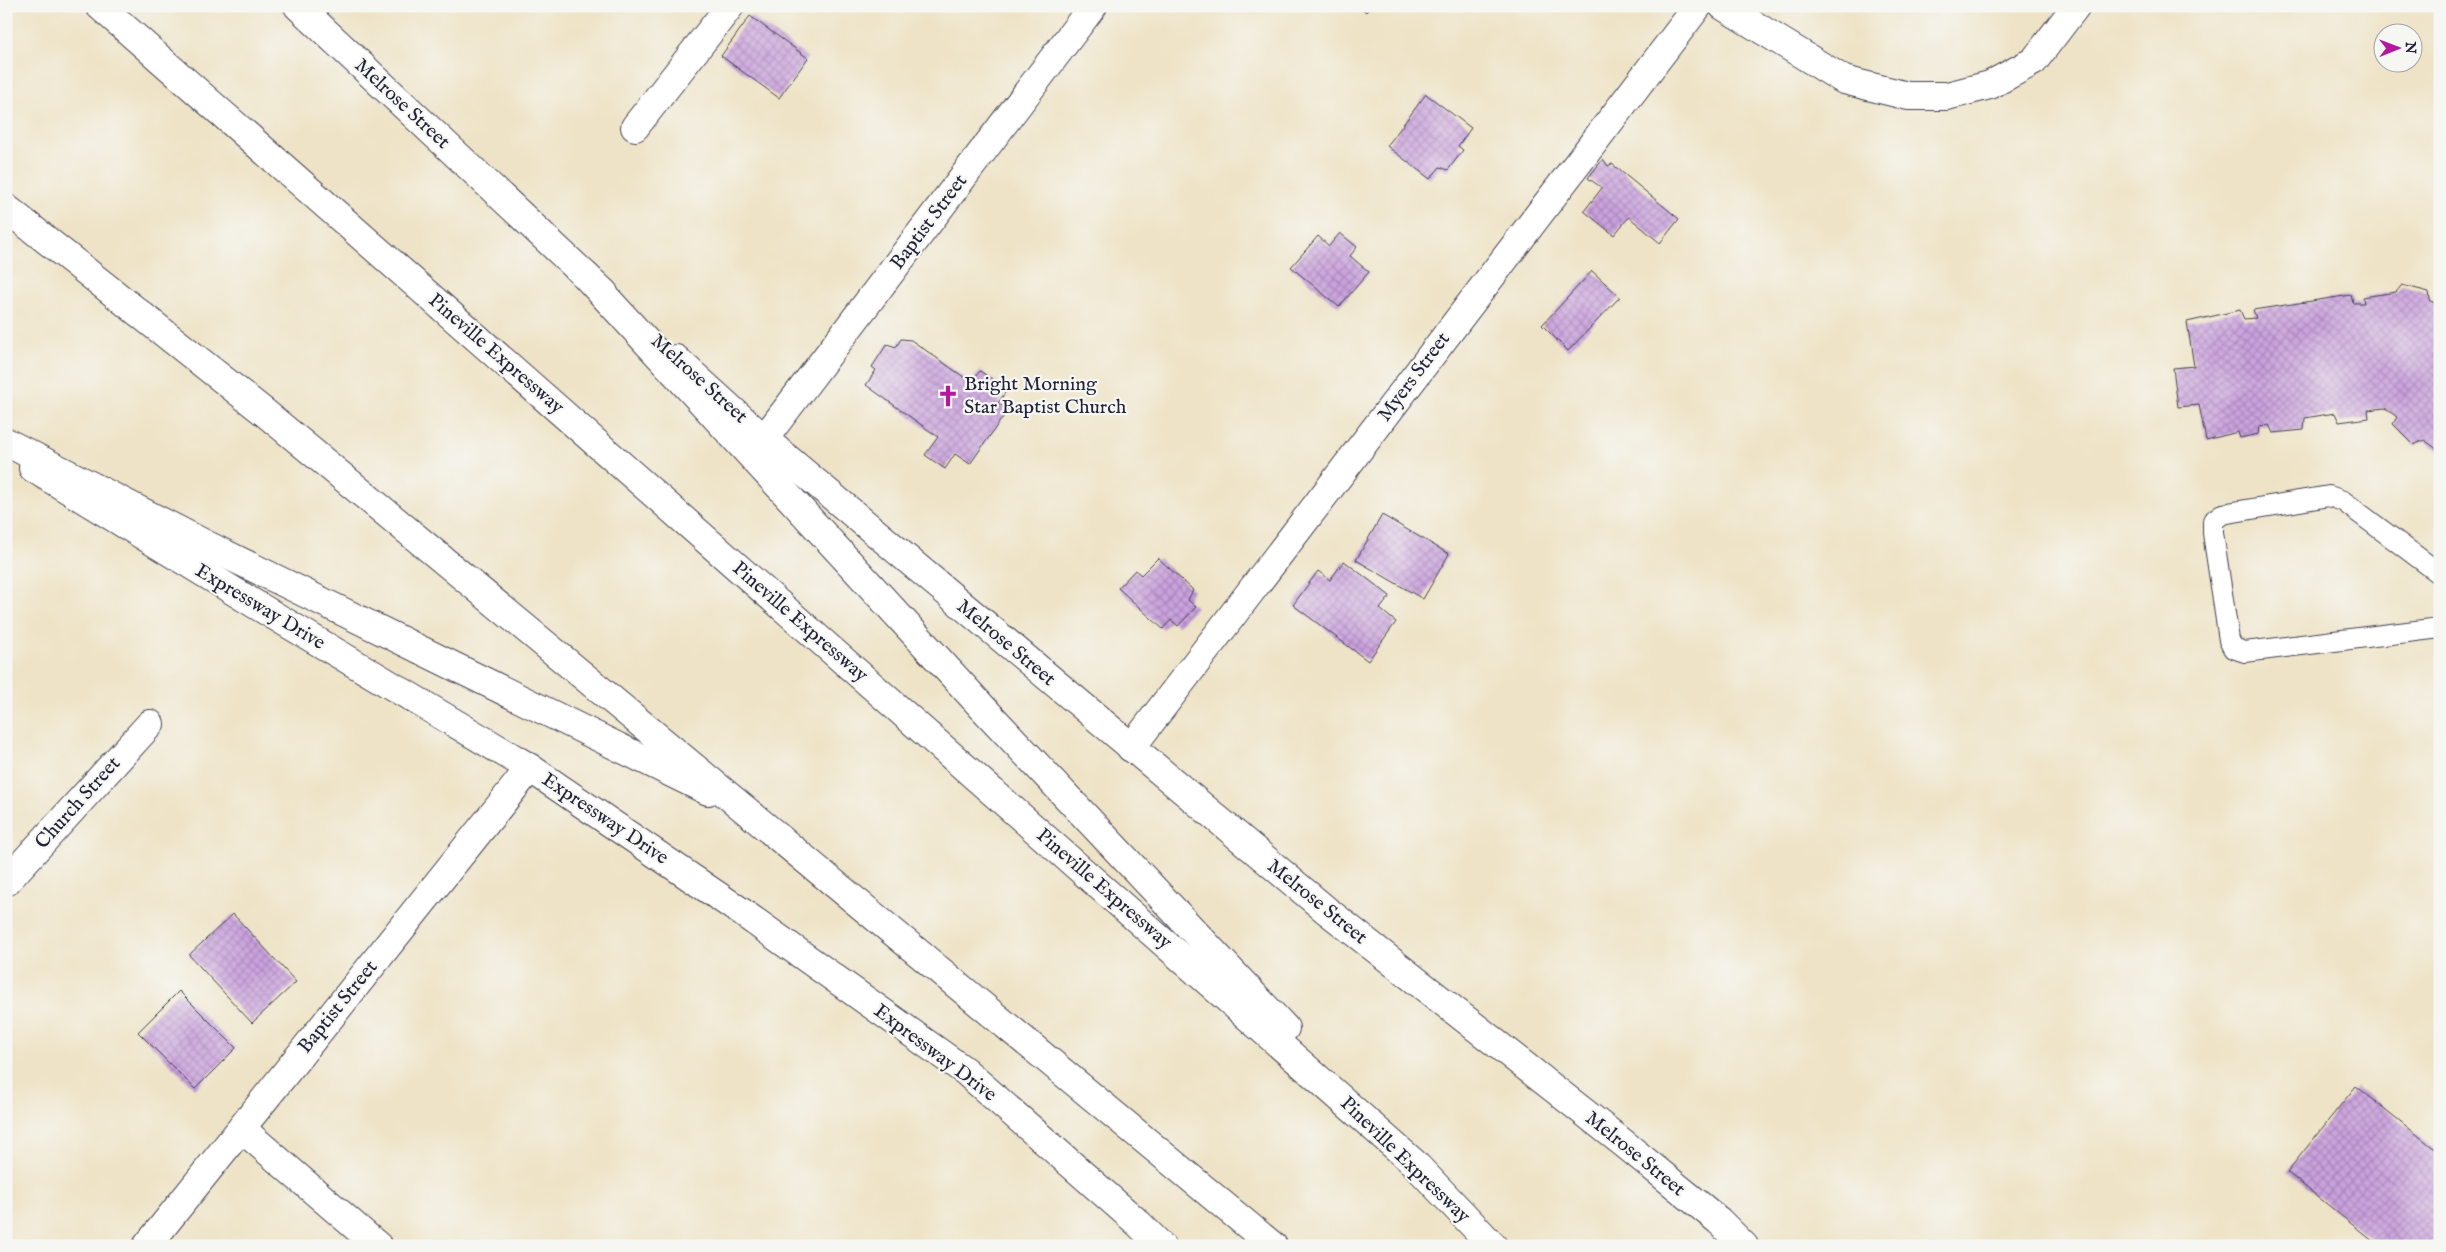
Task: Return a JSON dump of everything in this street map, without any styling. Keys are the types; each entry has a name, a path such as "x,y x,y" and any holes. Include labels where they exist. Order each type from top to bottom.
{"main road":[{"name":"Pineville Expressway","path":"100,6 1414,1163 1493,1246"},
{"name":"Melrose Street","path":"298,6 586,276 764,438 1326,910 1719,1220 1744,1246"},
{"path":"635,126 730,6"},
{"name":"Baptist Street","path":"764,438 1093,6"},
{"name":"Myers Street","path":"1131,748 1698,6"},
{"path":"1723,6 1844,80 1908,96 1947,96 1990,85 2034,60 2076,6"},
{"path":"6,208 272,418 1273,1246"},
{"path":"586,276 983,708 1414,1163"},
{"path":"6,442 206,545 749,812"},
{"name":"Expressway Drive","path":"6,452 258,606 530,768 743,913 965,1070 1161,1246"},
{"name":"Church Street","path":"6,882 150,724"},
{"name":"Baptist Street","path":"147,1246 530,768"},
{"path":"242,1129 378,1246"}],"lane":[{"path":"2440,574 2343,501 2329,496 2222,514 2214,521 2213,532 2229,640 2233,648 2245,652 2440,628"}],"building":[{"path":"1359,6 1371,6 1366,12"},
{"path":"750,16 808,58 779,98 721,56"},
{"path":"1426,94 1471,128 1458,146 1463,150 1448,170 1440,167 1430,179 1387,146"},
{"path":"1603,159 1608,166 1612,164 1679,219 1660,243 1629,217 1614,235 1584,211 1602,188 1588,178"},
{"path":"1340,233 1357,247 1350,256 1369,272 1339,307 1291,267 1318,236 1329,246"},
{"path":"1592,271 1620,297 1568,351 1542,325"},
{"path":"2402,285 2429,292 2430,300 2440,307 2440,451 2424,440 2414,445 2393,424 2397,417 2385,408 2368,410 2369,418 2339,422 2335,413 2305,418 2304,430 2273,433 2269,425 2259,426 2258,434 2240,438 2238,432 2206,440 2199,405 2178,407 2173,368 2194,366 2187,322 2240,310 2244,319 2256,318 2253,310 2351,295 2353,303 2364,303 2363,297 2396,292"},
{"path":"901,339 911,340 971,382 980,371 1007,390 998,403 1008,410 970,464 955,454 945,469 925,455 938,437 866,385 876,370 872,367 887,344 896,347"},
{"path":"1382,515 1449,554 1423,599 1356,560"},
{"path":"1158,558 1193,590 1188,600 1196,607 1178,626 1171,620 1163,629 1118,588 1135,570 1141,575"},
{"path":"1344,561 1390,596 1380,609 1396,622 1368,661 1293,605 1318,571 1330,580"},
{"path":"233,914 296,982 252,1023 189,955"},
{"path":"179,991 236,1048 195,1089 138,1032"},
{"path":"2356,1086 2440,1153 2440,1246 2379,1246 2287,1172"}],"place":[{"name":"Bright Morning Star Baptist Church","path":"948,396"}]}
